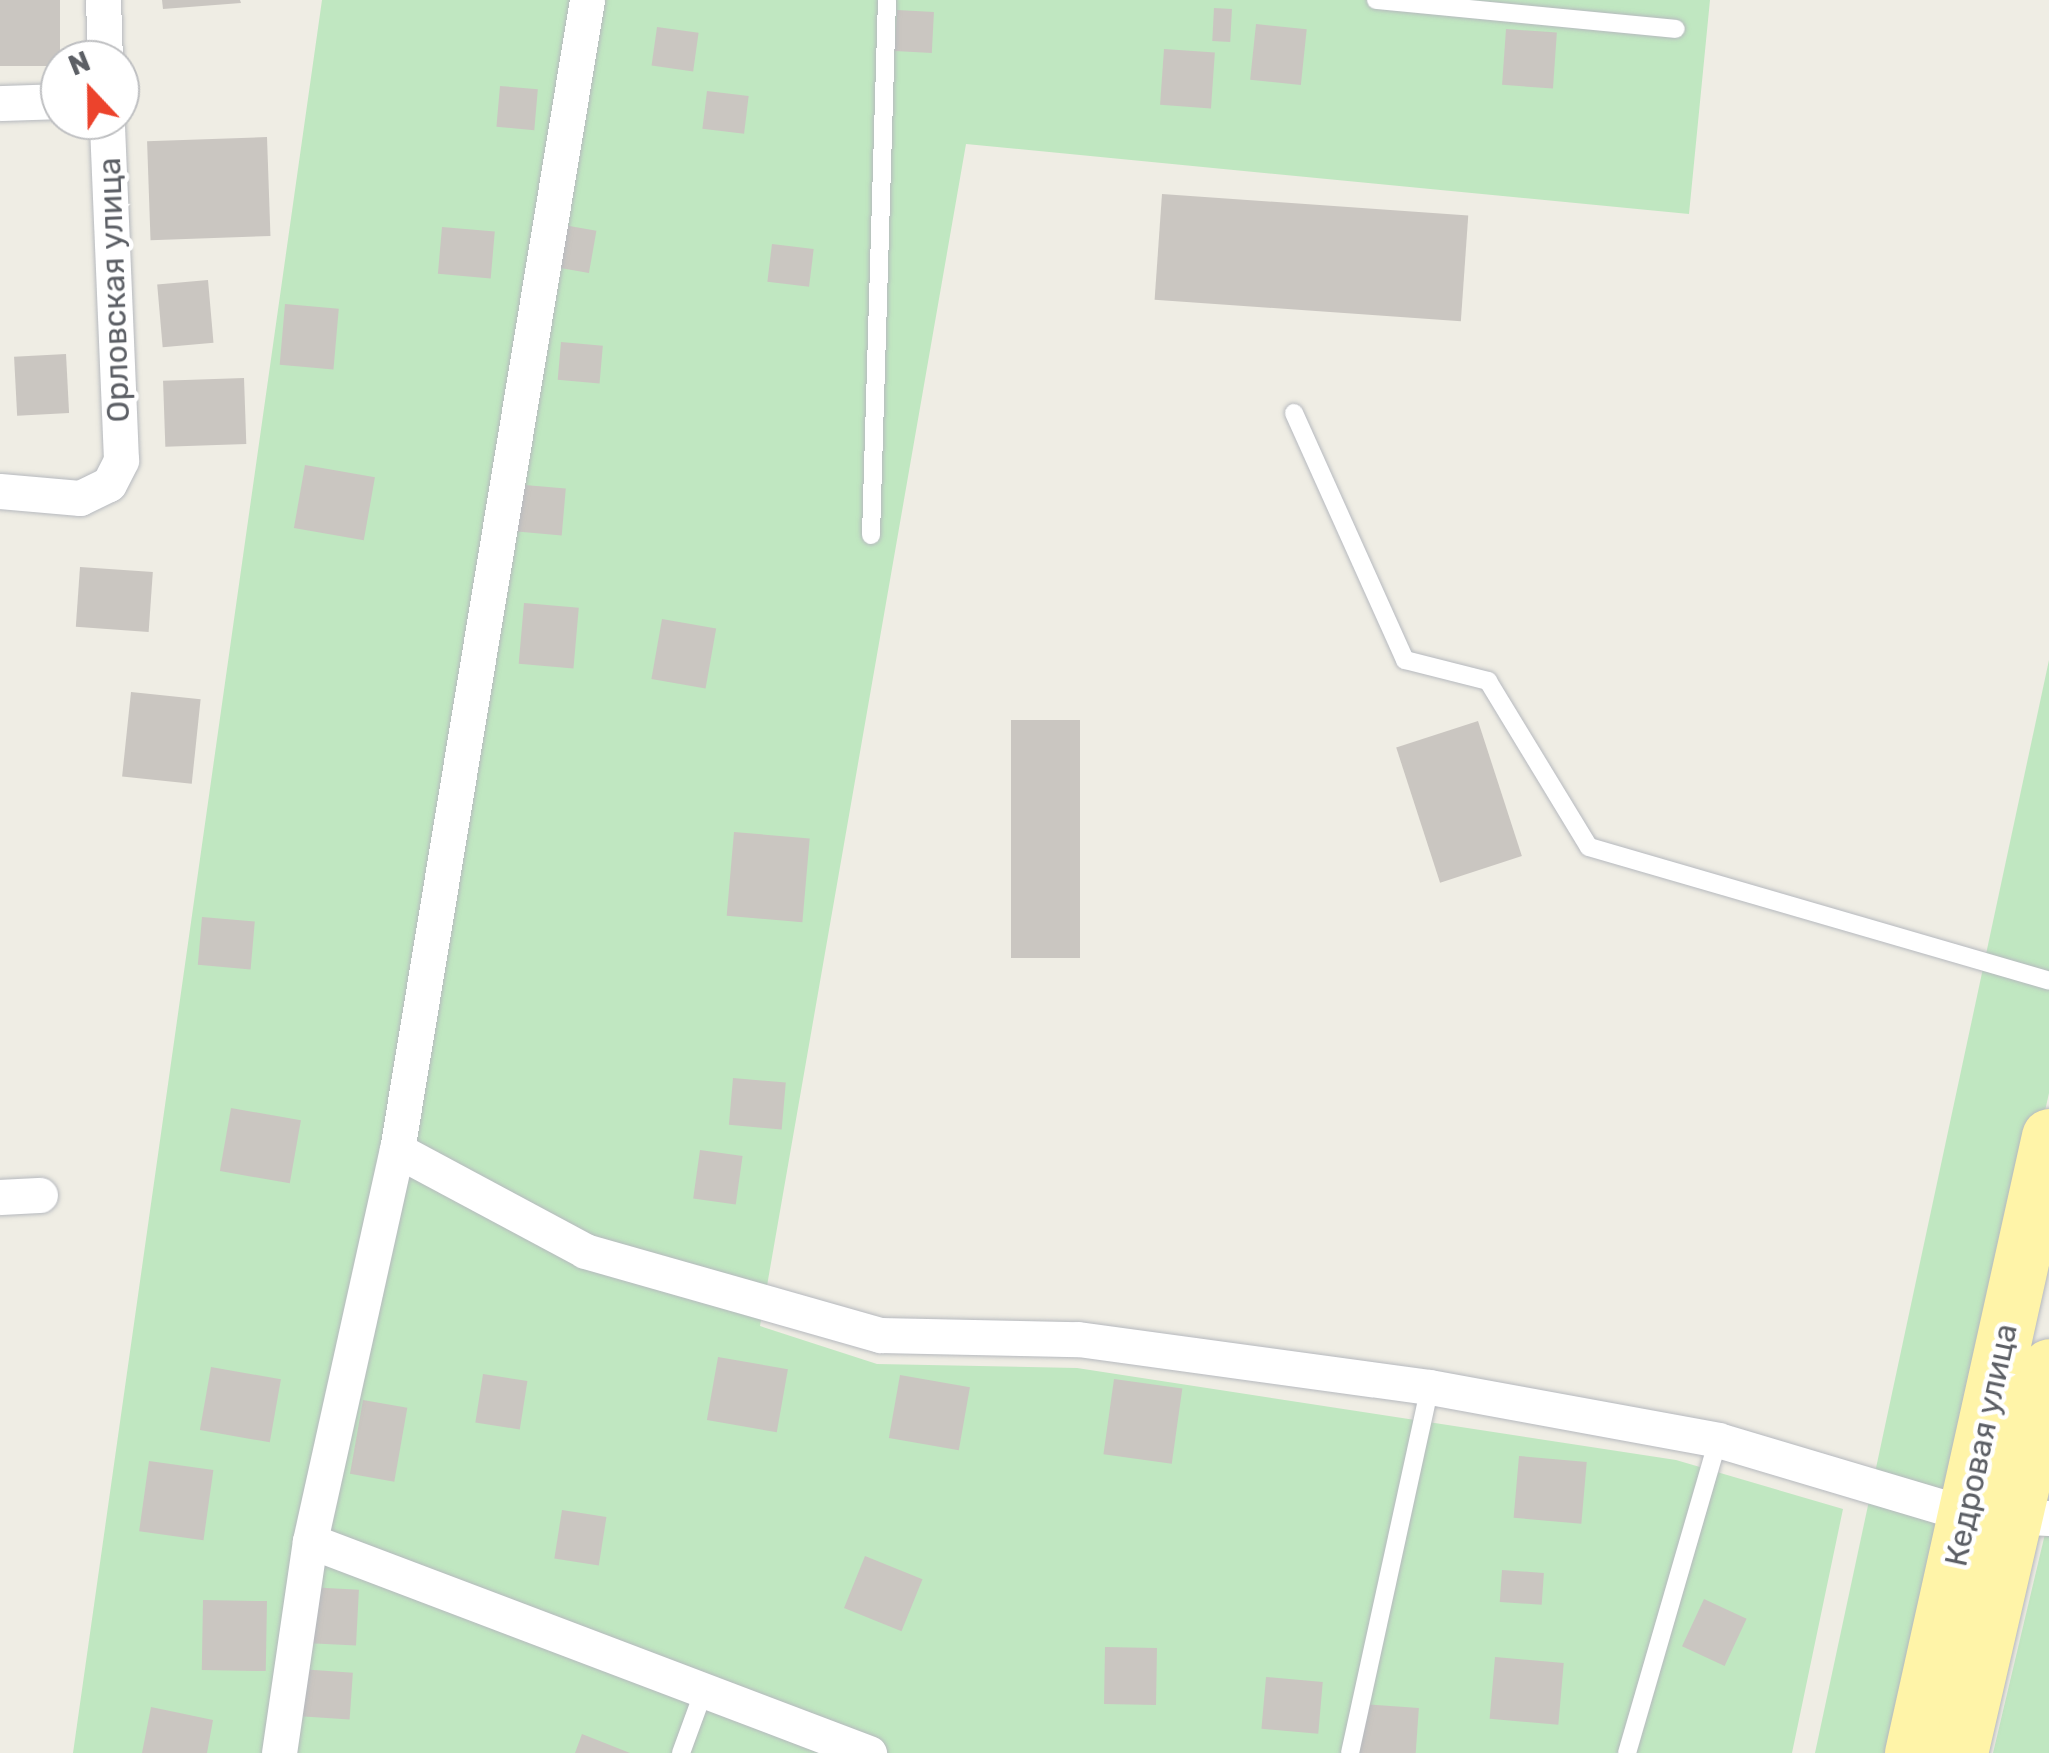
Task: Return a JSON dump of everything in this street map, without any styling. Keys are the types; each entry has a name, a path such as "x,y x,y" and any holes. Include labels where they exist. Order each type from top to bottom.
{"main road":[{"name":"Кедровая улица","path":"1912,1753 2010,1517 2049,1136"},
{"name":"Кедровая улица","path":"1960,1753 2010,1517 2049,1366"}],"street":[{"path":"104,0 105,40"},
{"path":"279,1753 310,1541 397,1150 587,0"},
{"path":"0,104 40,103"},
{"name":"Орловская улица","path":"0,490 80,498 109,484 121,460 108,140"},
{"path":"397,1150 585,1251 880,1335 1078,1339 1430,1387 1718,1440 2010,1517"},
{"path":"0,1197 40,1195"},
{"path":"310,1541 869,1753"}],"lane":[{"path":"870,535 887,0"},
{"path":"1376,0 1676,29"},
{"path":"1294,413 1404,660 1488,680 1589,847 2049,980"},
{"path":"1350,1753 1430,1387"},
{"path":"1626,1753 1718,1440"},
{"path":"680,1753 704,1690"}],"green space":[{"path":"322,0 1710,0 1689,214 966,144 760,1326 877,1364 1077,1368 1676,1460 1843,1509 1792,1753 73,1753"},
{"path":"2049,660 2049,1093 1902,1753 1815,1753"},
{"path":"2049,1517 2049,1753 1993,1753"}],"building":[{"path":"0,0 60,0 60,40 40,40 40,66 0,66"},
{"path":"162,0 240,0 241,3 163,9"},
{"path":"1214,8 1232,9 1230,42 1212,41"},
{"path":"897,10 934,12 932,53 895,51"},
{"path":"1256,24 1307,29 1301,85 1250,80"},
{"path":"657,27 699,33 693,71 652,66"},
{"path":"1506,29 1557,33 1553,88 1502,85"},
{"path":"1164,49 1215,53 1211,108 1160,105"},
{"path":"500,86 538,89 534,130 496,127"},
{"path":"707,91 749,96 744,134 702,129"},
{"path":"267,137 270,236 151,240 147,141"},
{"path":"1162,194 1468,215 1461,321 1155,300"},
{"path":"558,224 596,231 589,273 551,266"},
{"path":"442,227 495,232 491,278 438,274"},
{"path":"772,244 814,249 809,287 767,282"},
{"path":"208,280 213,343 163,347 157,284"},
{"path":"285,304 339,309 333,369 280,365"},
{"path":"561,342 603,346 600,384 558,380"},
{"path":"66,354 69,413 17,416 14,357"},
{"path":"244,378 246,444 165,447 163,381"},
{"path":"305,465 375,477 364,540 294,528"},
{"path":"513,484 566,489 562,535 509,531"},
{"path":"80,567 153,572 149,632 76,627"},
{"path":"524,603 579,608 573,669 519,664"},
{"path":"662,619 716,629 706,689 651,679"},
{"path":"131,692 201,699 192,784 122,777"},
{"path":"1011,720 1080,720 1080,958 1011,958"},
{"path":"1478,721 1522,856 1440,883 1396,748"},
{"path":"734,832 810,839 802,922 727,916"},
{"path":"202,917 255,922 251,969 198,965"},
{"path":"733,1078 786,1083 782,1129 729,1125"},
{"path":"231,1108 301,1120 290,1183 220,1171"},
{"path":"700,1150 743,1156 736,1205 693,1199"},
{"path":"718,1357 788,1369 777,1432 707,1420"},
{"path":"211,1367 281,1379 270,1442 200,1430"},
{"path":"483,1374 527,1381 520,1429 475,1422"},
{"path":"900,1375 970,1387 959,1450 889,1438"},
{"path":"1114,1379 1182,1389 1172,1464 1103,1454"},
{"path":"363,1400 407,1408 394,1482 350,1474"},
{"path":"1519,1456 1587,1462 1581,1524 1514,1518"},
{"path":"149,1461 213,1470 203,1540 139,1531"},
{"path":"562,1510 606,1517 599,1565 554,1558"},
{"path":"865,1556 922,1579 902,1631 844,1608"},
{"path":"1502,1570 1544,1573 1542,1605 1500,1602"},
{"path":"308,1587 359,1590 356,1646 305,1643"},
{"path":"1704,1599 1747,1619 1725,1666 1682,1646"},
{"path":"203,1600 267,1601 266,1671 202,1670"},
{"path":"1105,1647 1157,1648 1156,1705 1104,1704"},
{"path":"1495,1657 1564,1663 1558,1725 1490,1719"},
{"path":"300,1669 353,1673 350,1720 297,1716"},
{"path":"1266,1677 1323,1682 1318,1734 1261,1729"},
{"path":"1362,1704 1419,1708 1416,1753 1359,1753"},
{"path":"151,1707 213,1720 207,1753 142,1753"},
{"path":"582,1734 630,1753 575,1753"}]}
